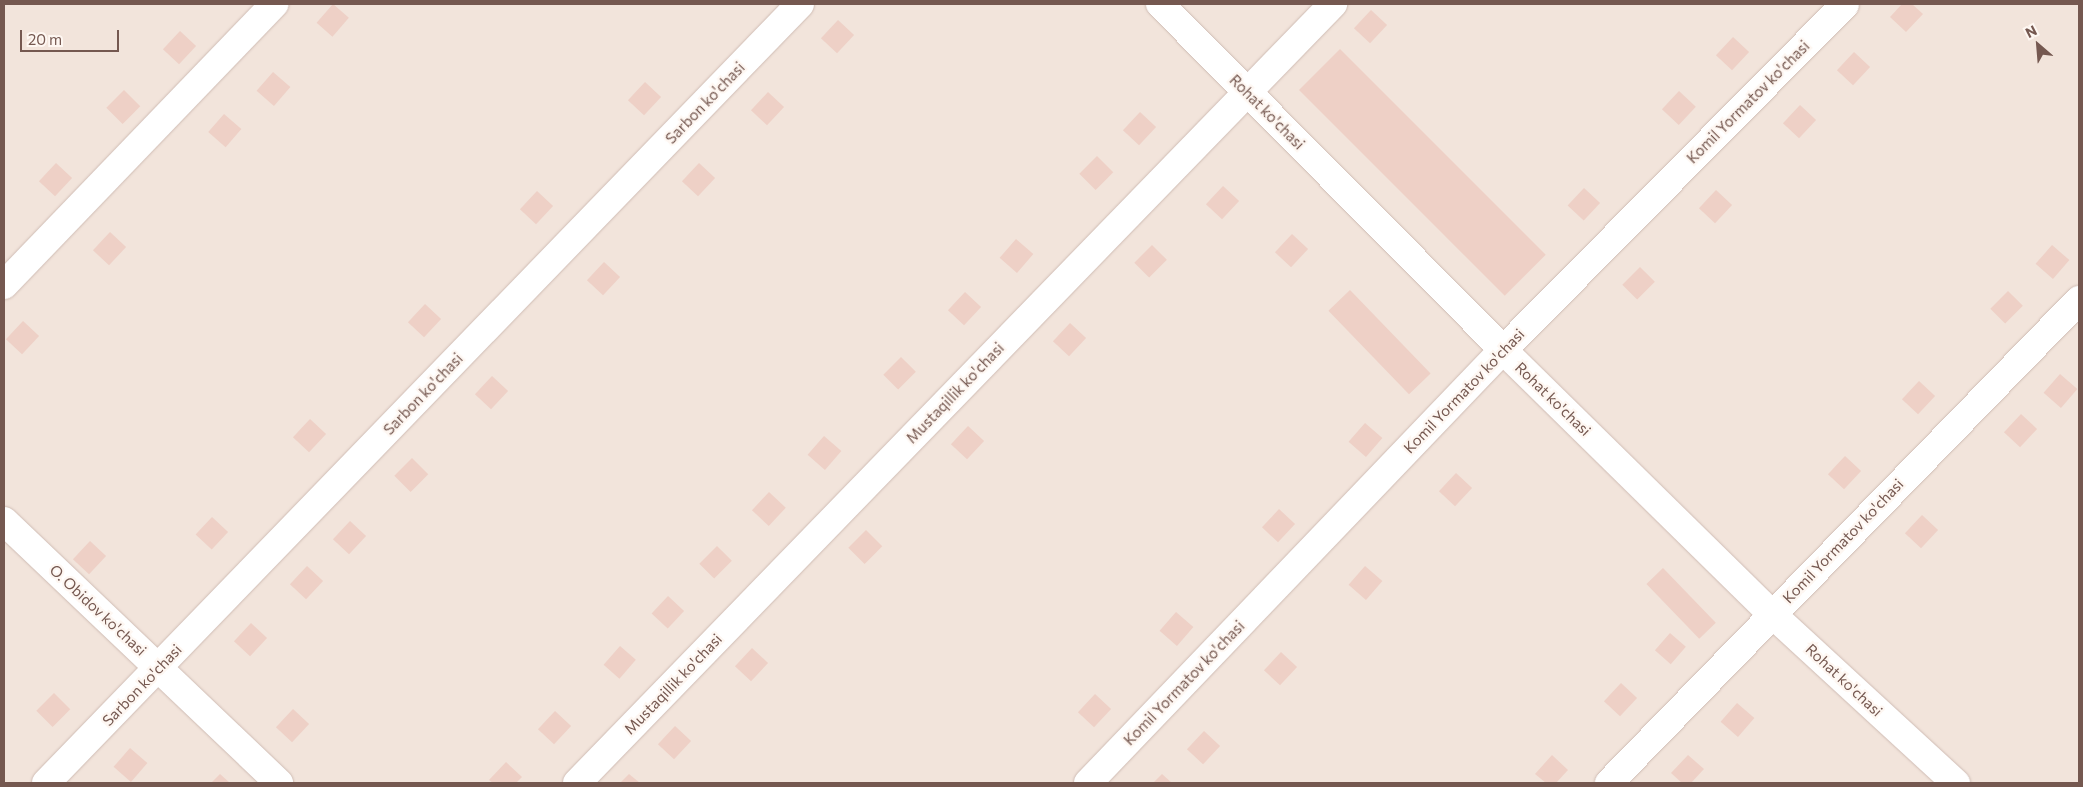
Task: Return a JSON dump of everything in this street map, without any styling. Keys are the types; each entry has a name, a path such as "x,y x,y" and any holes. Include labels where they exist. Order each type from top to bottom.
{"street":[{"path":"4,285 274,4"},
{"name":"Sarbon ko'chasi","path":"46,783 800,4"},
{"name":"Rohat ko'chasi","path":"1160,4 1503,350 1772,614 1956,783"},
{"name":"Mustaqillik ko'chasi","path":"577,783 1333,4"},
{"name":"Komil Yormatov ko'chasi","path":"1088,783 1503,350 1845,4"},
{"name":"Komil Yormatov ko'chasi","path":"1609,783 2079,300"},
{"name":"O. Obidov ko'chasi","path":"4,521 279,783"}],"shaded area":[{"path":"4,4 2079,4 2079,783 4,783"}],"building":[{"path":"333,4 349,18 332,37 317,23"},
{"path":"1902,4 1912,4 1923,14 1906,32 1890,17"},
{"path":"1371,10 1387,25 1370,43 1354,28"},
{"path":"838,20 854,35 837,53 821,38"},
{"path":"180,31 196,46 179,64 163,49"},
{"path":"1733,37 1749,52 1732,70 1716,55"},
{"path":"1340,49 1546,255 1505,296 1299,90"},
{"path":"1854,52 1870,67 1853,85 1837,70"},
{"path":"273,72 290,87 274,106 257,91"},
{"path":"645,82 661,97 644,115 628,100"},
{"path":"124,90 140,106 123,124 106,108"},
{"path":"1679,91 1696,107 1679,125 1662,109"},
{"path":"768,92 784,107 767,125 751,110"},
{"path":"1800,105 1816,120 1799,138 1783,123"},
{"path":"1140,112 1156,127 1139,145 1123,130"},
{"path":"224,114 241,129 226,147 208,132"},
{"path":"1097,156 1113,172 1096,190 1079,174"},
{"path":"56,163 72,178 55,196 39,181"},
{"path":"699,163 715,178 698,196 682,181"},
{"path":"1223,186 1239,201 1222,219 1206,204"},
{"path":"1584,188 1600,203 1584,221 1568,206"},
{"path":"1716,190 1732,205 1715,223 1699,208"},
{"path":"537,191 553,206 536,224 520,209"},
{"path":"110,232 126,247 109,265 93,250"},
{"path":"1292,234 1308,249 1291,267 1275,252"},
{"path":"1016,239 1033,254 1017,273 1000,258"},
{"path":"1152,245 1167,260 1149,278 1134,263"},
{"path":"2052,245 2069,260 2053,279 2036,264"},
{"path":"604,262 620,277 603,295 587,280"},
{"path":"1640,267 1655,282 1637,300 1622,285"},
{"path":"1350,290 1431,373 1409,394 1328,311"},
{"path":"2008,291 2023,306 2005,324 1990,309"},
{"path":"965,292 981,307 964,325 948,310"},
{"path":"425,304 441,319 424,337 408,322"},
{"path":"23,321 39,336 22,354 6,339"},
{"path":"1070,323 1086,338 1069,356 1053,341"},
{"path":"901,357 916,372 898,390 883,375"},
{"path":"2060,374 2077,389 2061,408 2044,393"},
{"path":"492,376 508,391 491,409 475,394"},
{"path":"1919,381 1935,396 1918,414 1902,399"},
{"path":"2021,414 2037,429 2020,447 2004,432"},
{"path":"310,419 326,434 309,452 293,437"},
{"path":"1365,423 1382,438 1366,457 1349,442"},
{"path":"968,426 984,441 967,459 951,444"},
{"path":"824,436 841,451 825,470 808,455"},
{"path":"1845,456 1861,471 1844,489 1828,474"},
{"path":"412,458 428,474 411,492 394,476"},
{"path":"1456,473 1472,488 1455,506 1439,491"},
{"path":"769,492 786,508 769,526 752,510"},
{"path":"1279,509 1295,524 1278,542 1262,527"},
{"path":"1922,515 1938,530 1921,548 1905,533"},
{"path":"212,517 228,532 212,550 196,535"},
{"path":"350,521 366,536 349,554 333,539"},
{"path":"866,530 882,546 865,564 848,548"},
{"path":"90,541 106,556 89,574 73,559"},
{"path":"717,546 732,561 714,579 699,564"},
{"path":"307,566 323,581 306,599 290,584"},
{"path":"1365,566 1382,581 1366,600 1349,585"},
{"path":"1663,568 1716,623 1699,639 1646,584"},
{"path":"668,596 684,611 668,629 652,614"},
{"path":"1176,612 1193,627 1177,646 1160,631"},
{"path":"251,623 267,638 250,656 234,641"},
{"path":"1670,633 1686,647 1671,664 1655,650"},
{"path":"620,646 636,660 619,679 604,665"},
{"path":"752,648 768,663 751,681 735,666"},
{"path":"1281,652 1297,667 1280,685 1264,670"},
{"path":"1621,683 1637,698 1620,716 1604,701"},
{"path":"54,693 70,709 53,727 36,711"},
{"path":"1095,694 1111,709 1094,727 1078,712"},
{"path":"1737,703 1754,718 1738,737 1721,722"},
{"path":"293,709 309,724 292,742 276,727"},
{"path":"555,711 571,726 554,744 538,729"},
{"path":"675,726 691,741 674,759 658,744"},
{"path":"1204,731 1220,746 1203,764 1187,749"},
{"path":"130,748 147,763 131,782 114,767"},
{"path":"1552,755 1568,770 1556,783 1546,783 1535,774"},
{"path":"1688,755 1704,769 1691,783 1682,783 1671,773"},
{"path":"506,762 522,777 516,783 493,783 489,780"},
{"path":"220,774 230,783 211,783"},
{"path":"629,774 640,783 620,783"},
{"path":"1162,774 1172,783 1153,783"}]}
